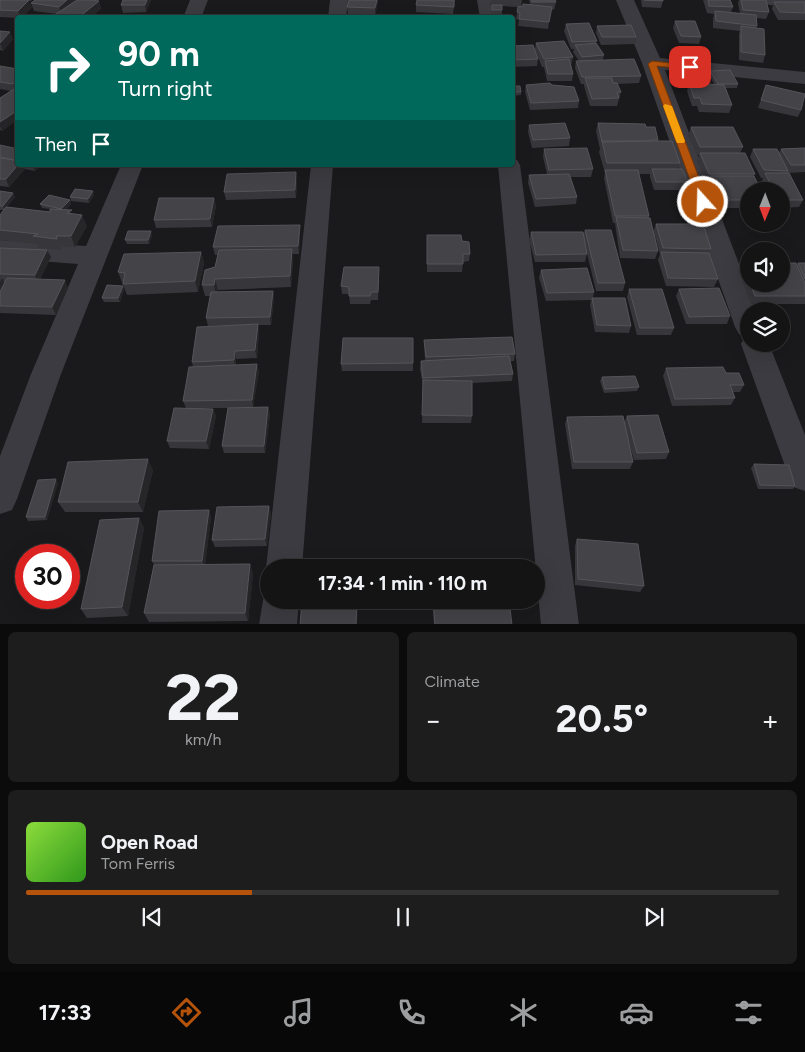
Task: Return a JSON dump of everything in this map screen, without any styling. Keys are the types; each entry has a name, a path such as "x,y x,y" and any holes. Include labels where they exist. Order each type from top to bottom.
{"street":[{"path":"193,15 199,0"},
{"path":"337,15 339,0"},
{"path":"486,0 488,15"},
{"path":"625,0 652,64 740,304"},
{"path":"767,0 805,4"},
{"path":"652,64 805,78"},
{"path":"0,499 46,374 131,167"},
{"path":"285,559 322,167"},
{"path":"509,167 560,624"},
{"path":"0,248 94,256"},
{"path":"758,352 805,477"},
{"path":"278,624 280,609"}],"building":[{"path":"0,0 29,0 18,11 0,10"},
{"path":"35,0 67,0 59,7 31,3"},
{"path":"77,0 99,1 82,15 56,14"},
{"path":"123,0 147,0 145,5 121,5"},
{"path":"349,0 377,0 375,8 347,7"},
{"path":"417,0 454,0 454,7 416,5"},
{"path":"531,0 555,0 556,2 532,2"},
{"path":"708,0 730,0 733,7 709,6"},
{"path":"741,0 766,0 769,12 743,10"},
{"path":"774,2 805,2 805,13 780,12"},
{"path":"523,4 552,7 549,22 519,19 518,7 523,6"},
{"path":"492,5 502,5 502,10 492,10"},
{"path":"715,11 756,15 757,26 716,21"},
{"path":"675,21 695,21 701,37 681,36"},
{"path":"589,23 597,41 572,42 566,24"},
{"path":"631,25 636,37 602,37 597,26"},
{"path":"741,26 764,29 765,55 741,52"},
{"path":"0,31 10,32 0,43"},
{"path":"564,41 573,57 544,59 536,43"},
{"path":"596,43 604,55 582,57 575,45"},
{"path":"533,45 538,59 515,60 515,46"},
{"path":"569,59 573,74 548,74 545,61"},
{"path":"634,59 641,76 582,77 576,61"},
{"path":"0,66 15,68 15,82 13,84 0,82"},
{"path":"730,70 738,84 718,84 710,71"},
{"path":"585,78 612,78 613,83 617,83 621,92 617,92 619,98 592,99"},
{"path":"550,83 552,85 574,87 579,101 531,103 526,85"},
{"path":"689,83 724,85 732,105 702,104 700,98 694,98"},
{"path":"766,85 805,94 801,110 761,100"},
{"path":"515,86 520,86 521,92 515,92"},
{"path":"15,89 15,112 0,122 0,98"},
{"path":"565,123 570,138 533,140 529,125"},
{"path":"598,123 645,124 646,127 655,127 658,140 602,142"},
{"path":"691,127 733,127 743,147 700,147"},
{"path":"602,141 672,141 680,163 607,163"},
{"path":"0,145 15,148 16,167 6,179 0,179 0,158 14,160 0,157"},
{"path":"587,148 593,169 549,170 544,149"},
{"path":"805,148 805,165 791,165 781,149"},
{"path":"753,149 777,149 788,171 764,170"},
{"path":"700,153 745,153 755,174 709,174"},
{"path":"652,169 682,169 688,182 656,182"},
{"path":"605,170 638,170 649,216 615,216"},
{"path":"296,172 295,190 224,192 227,174"},
{"path":"765,173 789,173 803,200 790,200 790,182 770,182"},
{"path":"569,174 577,197 536,199 529,175"},
{"path":"710,176 754,176 757,182 740,182 740,200 720,200"},
{"path":"75,189 93,191 88,199 70,197"},
{"path":"0,191 13,193 3,206 0,206"},
{"path":"49,195 70,200 61,209 40,204"},
{"path":"159,198 214,198 210,219 154,220"},
{"path":"6,207 50,212 50,209 72,210 67,213 82,215 71,236 56,236 57,239 33,236 38,234 0,230 0,215"},
{"path":"616,217 650,218 658,251 623,250"},
{"path":"656,224 703,224 711,249 663,248"},
{"path":"300,225 298,246 213,247 218,226"},
{"path":"585,230 611,230 625,283 598,283"},
{"path":"128,231 151,231 148,240 125,240"},
{"path":"531,232 583,232 587,254 536,255"},
{"path":"427,235 461,235 462,241 469,242 470,254 463,254 463,264 427,264"},
{"path":"0,248 47,250 35,275 0,274"},
{"path":"292,249 290,276 215,279 214,285 202,285 205,270 215,267 219,250"},
{"path":"201,252 195,281 123,284 125,273 118,272 124,254"},
{"path":"661,252 709,253 718,279 668,278"},
{"path":"790,263 796,263 805,283 805,296 755,296 753,292 790,292"},
{"path":"798,263 805,263 805,279"},
{"path":"344,267 379,267 378,292 371,292 370,296 349,296 349,287 341,286"},
{"path":"587,268 594,292 547,293 541,270"},
{"path":"7,278 65,280 52,307 0,306 0,292"},
{"path":"107,285 123,286 118,298 102,298"},
{"path":"719,288 730,316 689,317 679,289"},
{"path":"629,289 662,289 674,328 640,328"},
{"path":"273,291 270,317 206,318 211,292"},
{"path":"592,298 625,298 631,326 597,325"},
{"path":"258,324 255,350 235,351 234,360 192,362 197,327"},
{"path":"512,337 515,354 426,357 424,340"},
{"path":"343,338 413,338 413,363 341,364"},
{"path":"509,356 513,374 423,378 421,361"},
{"path":"257,364 252,400 183,401 189,367"},
{"path":"723,367 726,373 739,373 744,385 730,385 735,398 675,399 666,368"},
{"path":"635,376 639,387 605,389 602,377"},
{"path":"423,380 472,381 472,416 422,415"},
{"path":"268,407 264,446 222,446 228,408"},
{"path":"174,408 213,409 206,441 167,441"},
{"path":"658,415 669,452 637,453 627,416"},
{"path":"623,416 633,462 574,462 567,417"},
{"path":"148,459 138,502 58,502 68,462"},
{"path":"754,464 789,465 795,486 760,485"},
{"path":"56,479 45,517 26,517 38,480"},
{"path":"269,506 265,539 212,540 217,507"},
{"path":"209,510 202,561 152,561 159,511"},
{"path":"139,518 122,607 81,609 100,520"},
{"path":"577,539 638,544 644,586 578,579"},
{"path":"250,564 245,613 144,613 154,565"},
{"path":"301,609 357,609 356,624 300,624"},
{"path":"434,609 510,609 512,624 435,624"}],"slow traffic":[{"path":"668,106 681,141"}],"route":[{"path":"690,67 652,64 703,202"}]}
